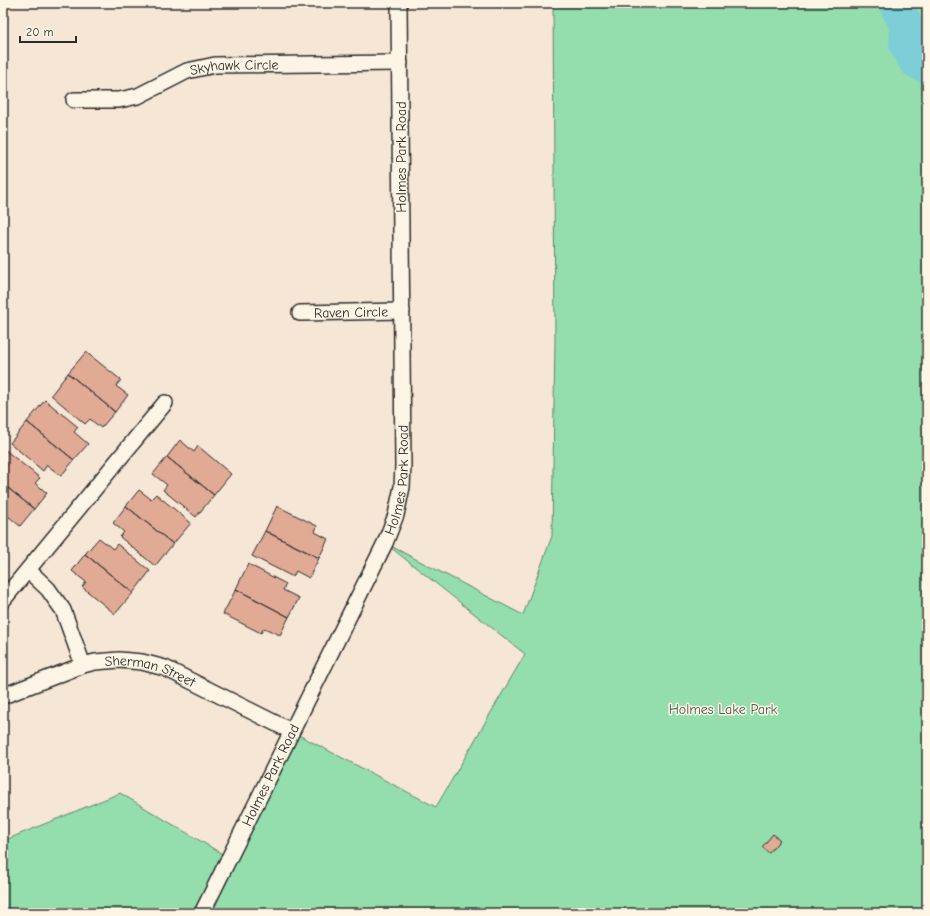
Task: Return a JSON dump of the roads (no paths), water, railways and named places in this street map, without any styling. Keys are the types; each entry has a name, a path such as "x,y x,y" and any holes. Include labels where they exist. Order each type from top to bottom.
{"street":[{"name":"Holmes Park Road","path":"202,913 385,543 396,515 402,487 403,466 399,3"},
{"name":"Skyhawk Circle","path":"74,100 118,100 138,96 187,71 215,65 400,63"},
{"name":"Raven Circle","path":"300,313 402,311"},
{"path":"3,600 165,403"},
{"path":"28,570 48,589 63,610 83,665"},
{"name":"Sherman Street","path":"3,696 83,665 95,662 119,660 142,662 165,668 291,731"}],"waterway":[{"path":"895,3 907,27 906,45 915,61 927,67"}],"park label":[{"name":"Holmes Lake Park","path":"723,709"}]}
